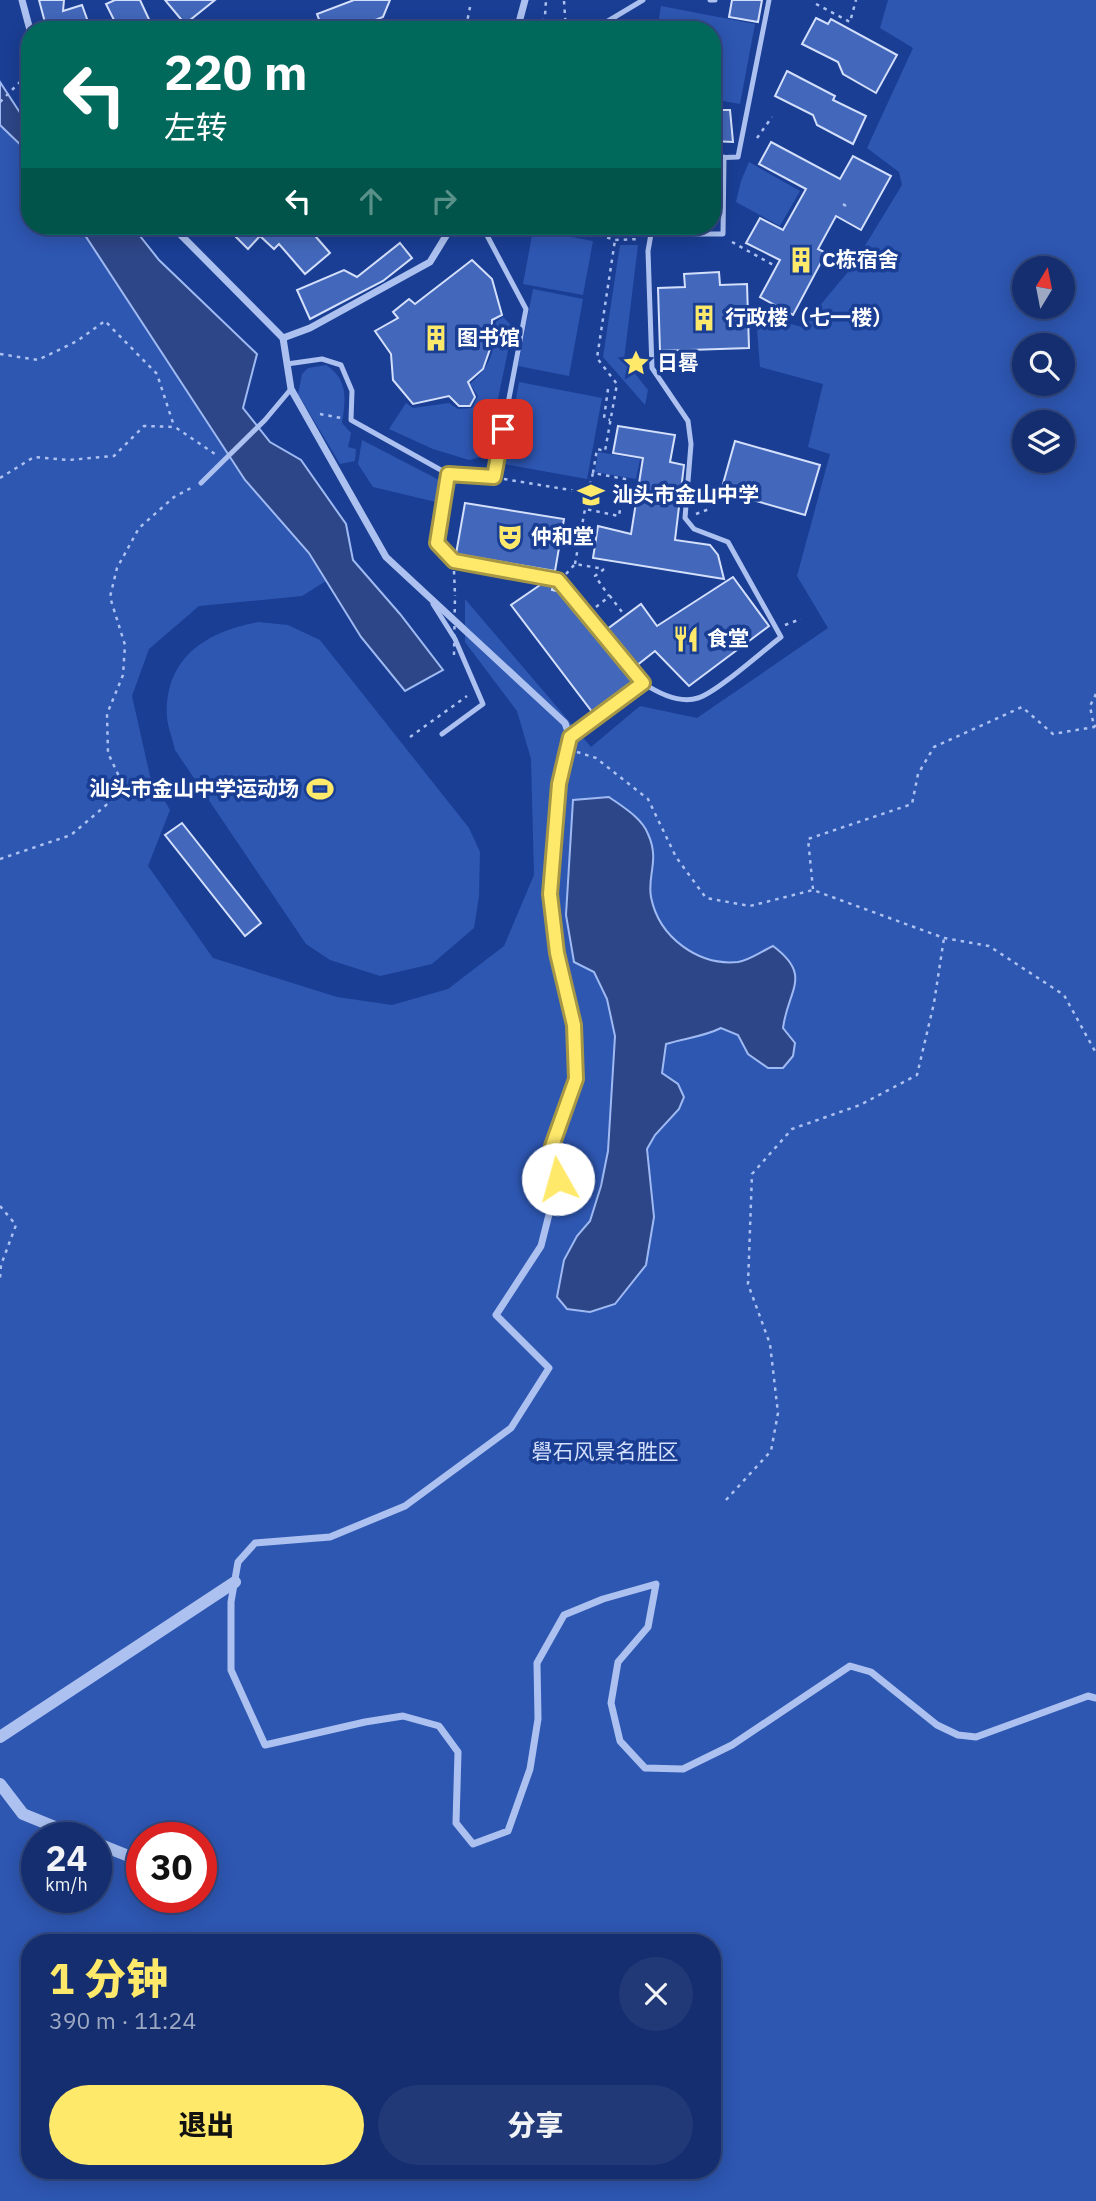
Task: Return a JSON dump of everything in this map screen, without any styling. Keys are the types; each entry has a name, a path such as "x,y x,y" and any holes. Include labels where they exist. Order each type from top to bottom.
{"street":[{"path":"22,0 28,21"},
{"path":"519,21 525,0"},
{"path":"181,235 283,338 290,389 386,557 565,723 570,737 559,784 550,894 557,953 574,1025 576,1079 552,1146 558,1179 541,1246 496,1315 549,1368 511,1429 405,1506 330,1537 255,1543 238,1562 231,1602 231,1670 265,1745 403,1716 439,1726 458,1752 456,1823 473,1844 508,1831 530,1769 538,1719 537,1663 564,1615 603,1599 656,1584 648,1627 618,1662 611,1703 620,1741 645,1768 683,1769 732,1745 850,1665 872,1672 937,1725 958,1735 976,1737 1088,1696 1096,1698"},
{"path":"283,338 310,328 430,262 446,235"},
{"path":"0,1737 235,1582"},
{"path":"0,1784 23,1814 43,1822"}],"lane":[{"path":"608,21 643,0"},
{"path":"721,234 723,157 738,157 769,0"},
{"path":"287,364 322,359 341,365 352,391 351,420 448,474 494,477 526,309 487,235"},
{"path":"448,474 437,543 454,561 558,580 643,683 664,696 698,698 781,637 728,542 694,529 685,518 691,444 688,421 652,368 648,251 651,235"},
{"path":"201,483 265,420 290,389"},
{"path":"432,601 455,639 483,704 442,734"},
{"path":"570,737 643,683"}],"path":[{"path":"543,21 546,0"},
{"path":"816,4 850,22 856,0"},
{"path":"564,1 565,21"},
{"path":"467,21 471,2"},
{"path":"0,102 21,82"},
{"path":"757,138 772,117"},
{"path":"843,204 849,208"},
{"path":"602,235 615,240 633,239"},
{"path":"558,580 575,564 597,449 605,450 617,384 597,358 615,240"},
{"path":"0,355 38,360 77,341 105,321 157,374 175,427"},
{"path":"608,390 604,418 610,420"},
{"path":"303,410 351,420"},
{"path":"0,478 34,457 69,460 114,456 144,426 175,427 224,461"},
{"path":"585,509 619,516 625,479 593,473"},
{"path":"494,477 588,493"},
{"path":"0,860 71,835 125,789 108,753 107,713 123,675 125,645 110,597 117,568 139,528 174,497 201,483"},
{"path":"685,518 712,508"},
{"path":"454,561 454,655"},
{"path":"575,564 604,569 595,576 625,616"},
{"path":"586,614 610,596"},
{"path":"776,629 801,619"},
{"path":"410,737 470,694"},
{"path":"813,890 808,839 912,804 918,774 934,747 1022,706 1053,734 1095,726 1090,706 1096,694"},
{"path":"567,749 596,758 648,799 676,858 706,898 750,906 813,890 944,938 989,946 1064,995 1096,1053"},
{"path":"726,1500 771,1451 778,1413 770,1344 748,1284 752,1174 792,1129 860,1105 917,1076 934,1003 944,938"},
{"path":"0,1206 16,1225 1,1265 0,1279"}],"green space":[{"name":"礐石风景名胜区","path":"888,0 1096,0 1096,2201 0,2201 0,125 21,145 21,235 85,235 245,480 309,553 326,581 302,596 199,606 149,649 132,696 150,776 170,810 148,866 213,958 337,997 392,1005 448,989 504,946 534,875 531,759 517,711 465,642 465,599 591,747 640,706 697,718 828,628 797,576 830,454 808,447 823,384 760,367 755,305 787,323 802,327 852,267 902,185 899,172 867,148 913,48 880,28"},
{"path":"661,6 755,24 740,104 721,101 721,21 658,21"},
{"path":"749,162 800,191 780,226 736,202"},
{"path":"532,235 560,235 593,241 583,295 523,284"},
{"path":"620,245 638,245 624,360 648,390 645,405 603,357"},
{"path":"533,289 583,299 569,376 518,366"},
{"path":"503,317 513,327 486,456 469,460 433,449 389,429 406,403 413,408 449,403 458,409 472,408 478,396 470,384 488,363 493,349 496,322"},
{"path":"326,365 342,383 342,423 351,433 348,447 356,449 355,461 340,464 298,394 302,374 308,368"},
{"path":"519,382 602,398 587,479 504,464"},
{"path":"362,440 443,482 440,503 373,487 358,464"},
{"path":"598,452 640,459 636,479 595,472"},
{"name":"汕头市金山中学运动场","path":"258,622 288,625 320,640 469,828 480,852 479,896 474,928 432,964 380,976 330,960 306,944 175,750 168,726 168,697 172,679 180,664 205,641 221,633"}],"shaded area":[{"path":"0,82 21,114 21,145 0,125"},
{"path":"85,235 139,235 159,260 257,354 243,408 270,442 301,460 346,524 353,560 400,614 443,670 405,691 361,637 309,553 245,480"},
{"path":"609,797 637,818 648,834 653,852 651,897 655,912 672,937 695,954 723,962 742,961 773,946 792,966 795,984 783,1028 795,1043 793,1056 783,1068 768,1068 748,1054 738,1035 721,1028 666,1044 662,1073 678,1084 684,1097 679,1109 655,1135 647,1149 654,1217 646,1265 615,1304 590,1312 567,1309 557,1297 564,1260 577,1236 590,1221 601,1186 608,1151 615,1036 607,999 594,972 574,962 566,915 573,800"}],"building":[{"path":"39,0 64,0 63,11 82,5 88,21 45,21"},
{"path":"115,0 140,0 150,21 114,21 106,4"},
{"path":"165,0 215,0 189,21 182,21"},
{"path":"354,0 390,0 383,17 373,21 320,21 317,14"},
{"path":"732,0 762,0 758,22 729,17"},
{"path":"816,18 828,24 831,19 897,55 876,93 843,74 838,62 802,44"},
{"path":"787,71 835,96 833,100 866,116 853,144 817,125 813,115 775,96"},
{"path":"721,110 730,110 733,142 721,141"},
{"path":"771,142 840,179 853,156 891,176 861,230 836,216 818,249 826,253 793,315 760,297 780,260 746,243 760,218 783,230 806,189 759,164"},
{"path":"234,235 314,235 330,253 305,274 279,244 274,249 260,236 248,249"},
{"path":"400,243 412,258 383,281 310,319 297,290 344,270 357,277"},
{"name":"图书馆","path":"472,260 492,279 502,315 492,320 491,346 483,369 468,382 475,397 470,406 459,406 449,396 413,404 393,380 391,354 375,331 398,318 393,312 409,299 415,304"},
{"name":"行政楼（七一楼）","path":"719,272 720,285 747,284 749,348 660,351 658,288 685,287 684,274"},
{"path":"618,426 675,435 670,462 684,465 675,540 710,545 718,555 724,579 593,558 598,526 631,534 643,458 613,453"},
{"path":"735,441 820,465 805,515 721,491"},
{"name":"仲和堂","path":"465,503 564,519 555,571 456,554"},
{"name":"食堂","path":"733,577 769,626 689,686 655,651 636,666 606,630 641,604 657,626"},
{"path":"543,583 553,584 552,590 561,592 635,681 593,713 511,605"},
{"path":"182,823 261,923 245,936 165,835"}],"place":[{"name":"C栋宿舍","path":"801,260"},
{"name":"行政楼（七一楼）","path":"704,318"},
{"name":"图书馆","path":"436,338"},
{"name":"日晷","path":"636,363"},
{"name":"汕头市金山中学","path":"591,495"},
{"name":"仲和堂","path":"510,537"},
{"name":"食堂","path":"686,639"},
{"name":"汕头市金山中学运动场","path":"320,789"}],"route":[{"path":"503,429 494,477 448,474 437,543 454,561 558,580 643,683 570,737 559,784 550,894 557,953 574,1025 576,1079 552,1146 558,1179"}]}
